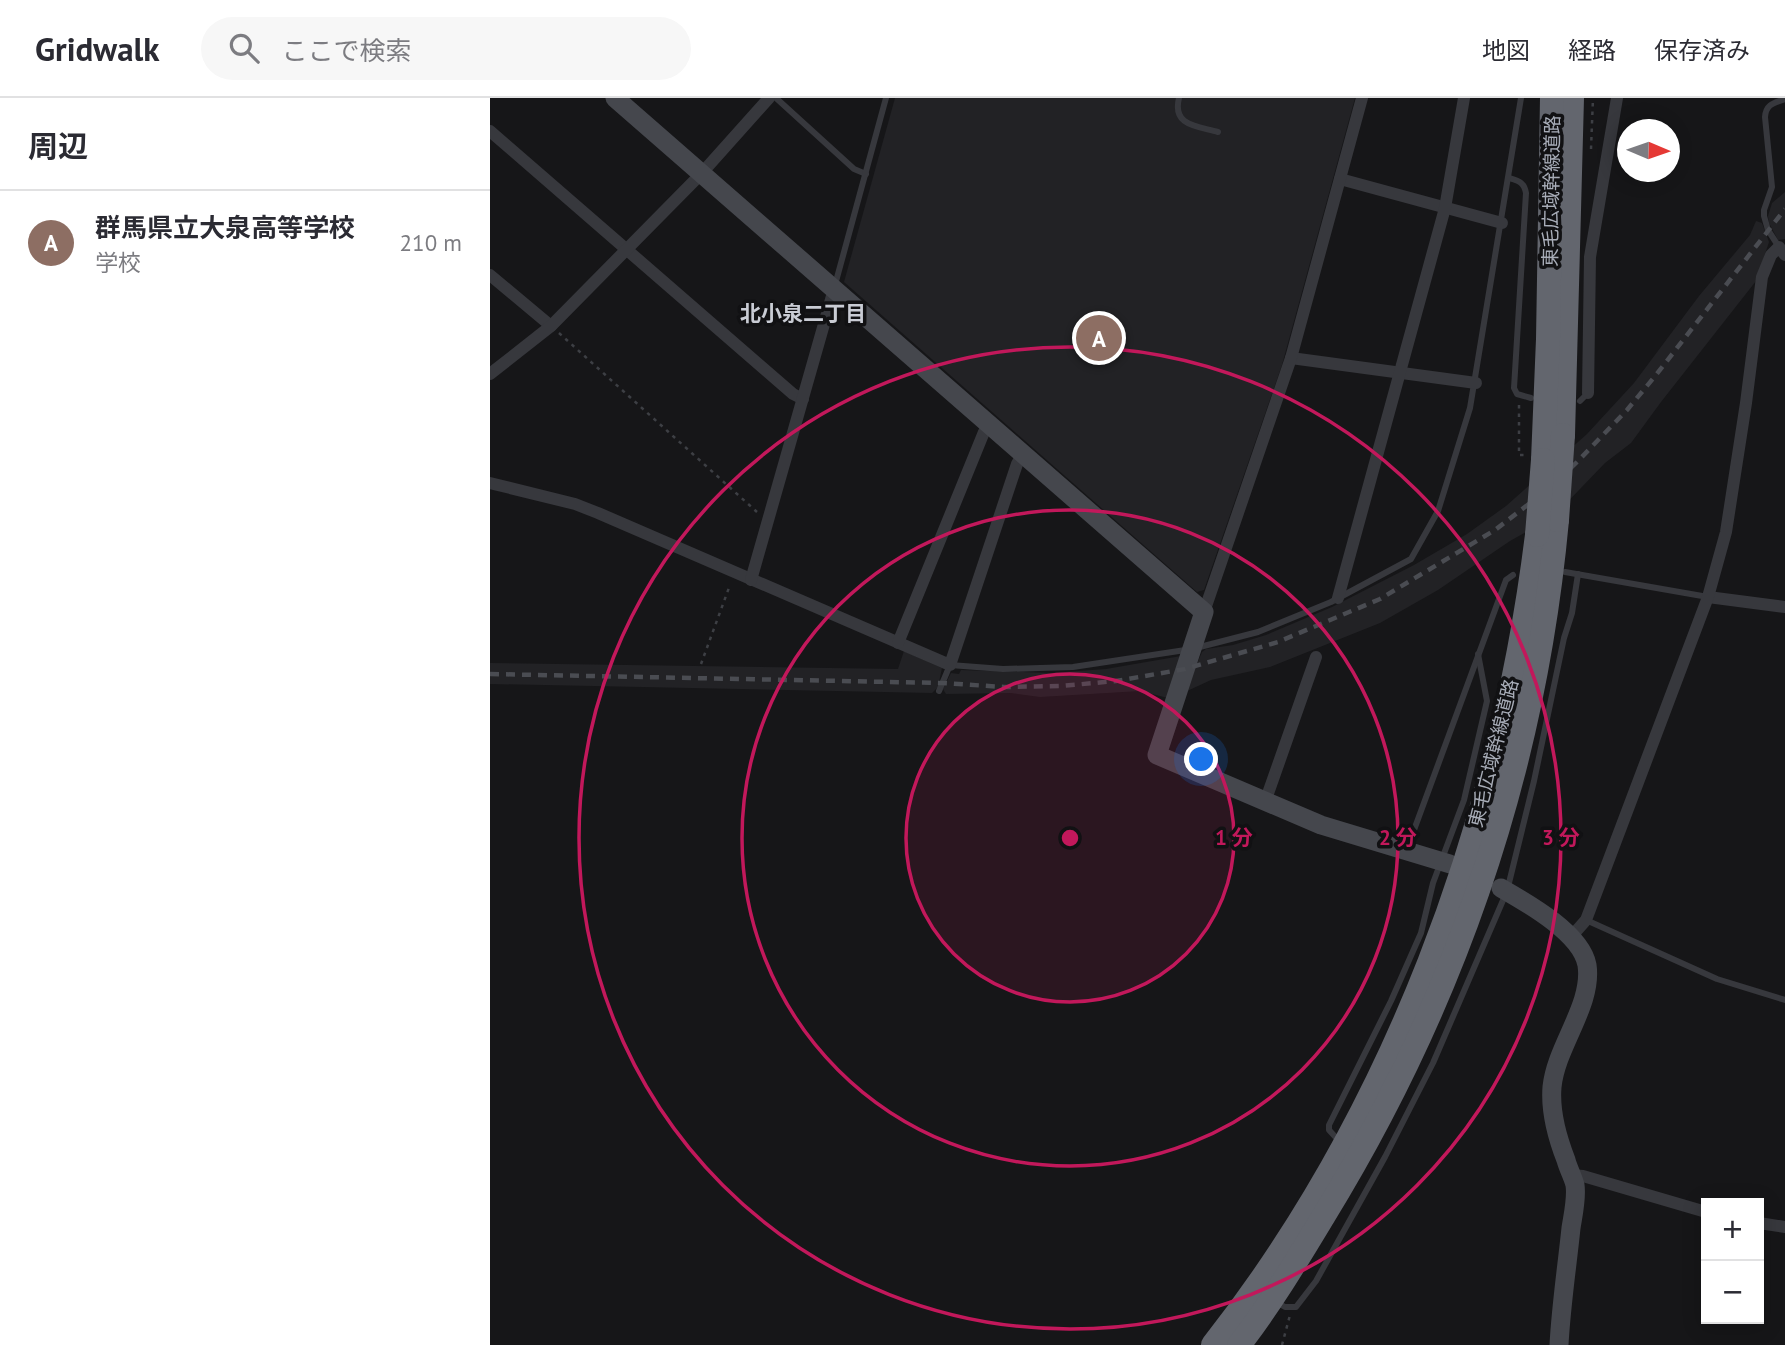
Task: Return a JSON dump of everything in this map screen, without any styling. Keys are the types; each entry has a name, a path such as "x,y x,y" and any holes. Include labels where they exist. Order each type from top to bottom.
{"highway":[{"name":"東毛広域幹線道路","path":"1239,1345 1282,1304 1396,1089 1446,981 1481,887 1511,782 1536,668 1547,528 1534,452 1548,339 1552,98"},
{"name":"東毛広域幹線道路","path":"1213,1345 1282,1251 1345,1144 1378,1079 1455,894 1483,803 1547,528 1563,435 1572,98"}],"street":[{"path":"615,98 1204,612"},
{"path":"490,374 551,326 701,174 769,98"},
{"path":"1362,98 1291,358 1157,755 1321,825 1445,862"},
{"path":"1338,598 1445,208 1464,98"},
{"path":"1584,397 1590,257 1617,98"},
{"path":"490,131 628,248 793,394 803,399"},
{"path":"1340,179 1502,223"},
{"path":"1571,937 1586,920 1708,597 1728,522 1762,278 1770,255 1783,251"},
{"path":"490,275 551,326"},
{"path":"751,580 834,289"},
{"path":"1291,358 1476,383"},
{"path":"898,643 984,432"},
{"path":"490,483 575,504 598,513 950,665 1022,455"},
{"path":"1708,597 1785,607"},
{"path":"1265,802 1316,657"},
{"path":"1504,889 1550,919 1571,937 1587,963 1583,999 1557,1061 1551,1102 1559,1141 1575,1186 1559,1345"},
{"path":"1571,1175 1583,1176 1701,1211"},
{"path":"1764,1224 1785,1227"}],"lane":[{"path":"776,98 854,169 866,174"},
{"path":"834,289 887,98"},
{"path":"1179,98 1177,108 1184,122 1218,132"},
{"path":"939,691 950,665 1003,669 1073,667 1192,649 1258,632 1338,598 1414,556 1438,511 1450,478 1476,383 1521,98"},
{"path":"1783,251 1768,230 1764,216 1772,187 1765,111 1770,104 1785,99"},
{"path":"1509,178 1520,181 1526,193 1514,388 1517,394 1531,398"},
{"path":"1565,572 1708,597"},
{"path":"1282,1304 1300,1304 1316,1281 1385,1157 1433,1063 1504,889 1534,781 1564,638 1572,613 1578,574"},
{"path":"1406,850 1506,580 1513,575"},
{"path":"1345,1144 1336,1139 1329,1130 1329,1125 1391,1001 1421,933 1433,883 1445,862 1464,800 1487,701 1478,654"},
{"path":"1586,920 1717,979 1785,1000"}],"path":[{"path":"551,326 768,522"},
{"path":"1520,410 1519,455 1525,456 1534,452"},
{"path":"701,664 735,573"},
{"path":"1282,1304 1282,1345"}],"shaded area":[{"path":"895,98 1355,98 1282,365 1204,590 1197,592 844,282"},
{"path":"1785,192 1785,239 1778,240 1768,216 1772,203"},
{"path":"1756,221 1762,223 1769,242 1756,281 1631,443 1605,463 1554,516 1510,541 1438,590 1380,623 1270,667 1211,680 1185,692 1202,652 1206,649 1233,645 1266,635 1332,607 1414,565 1467,534 1506,506 1587,434 1634,383 1699,296 1750,235"},
{"path":"904,651 942,668 938,687 932,693 490,684 490,663 898,669"},
{"path":"1181,656 1168,698 1140,691 1040,697 1011,693 946,694 943,689 951,673 959,674 961,670 1051,673 1106,669"}],"railway":[{"path":"490,674 942,683 1004,687 1061,686 1116,681 1185,669 1278,642 1380,599 1495,530 1551,487 1627,410 1785,209"}],"place":[{"name":"群馬県立大泉高等学校","path":"1099,338"}],"district":[{"name":"北小泉二丁目","path":"803,314"}]}
